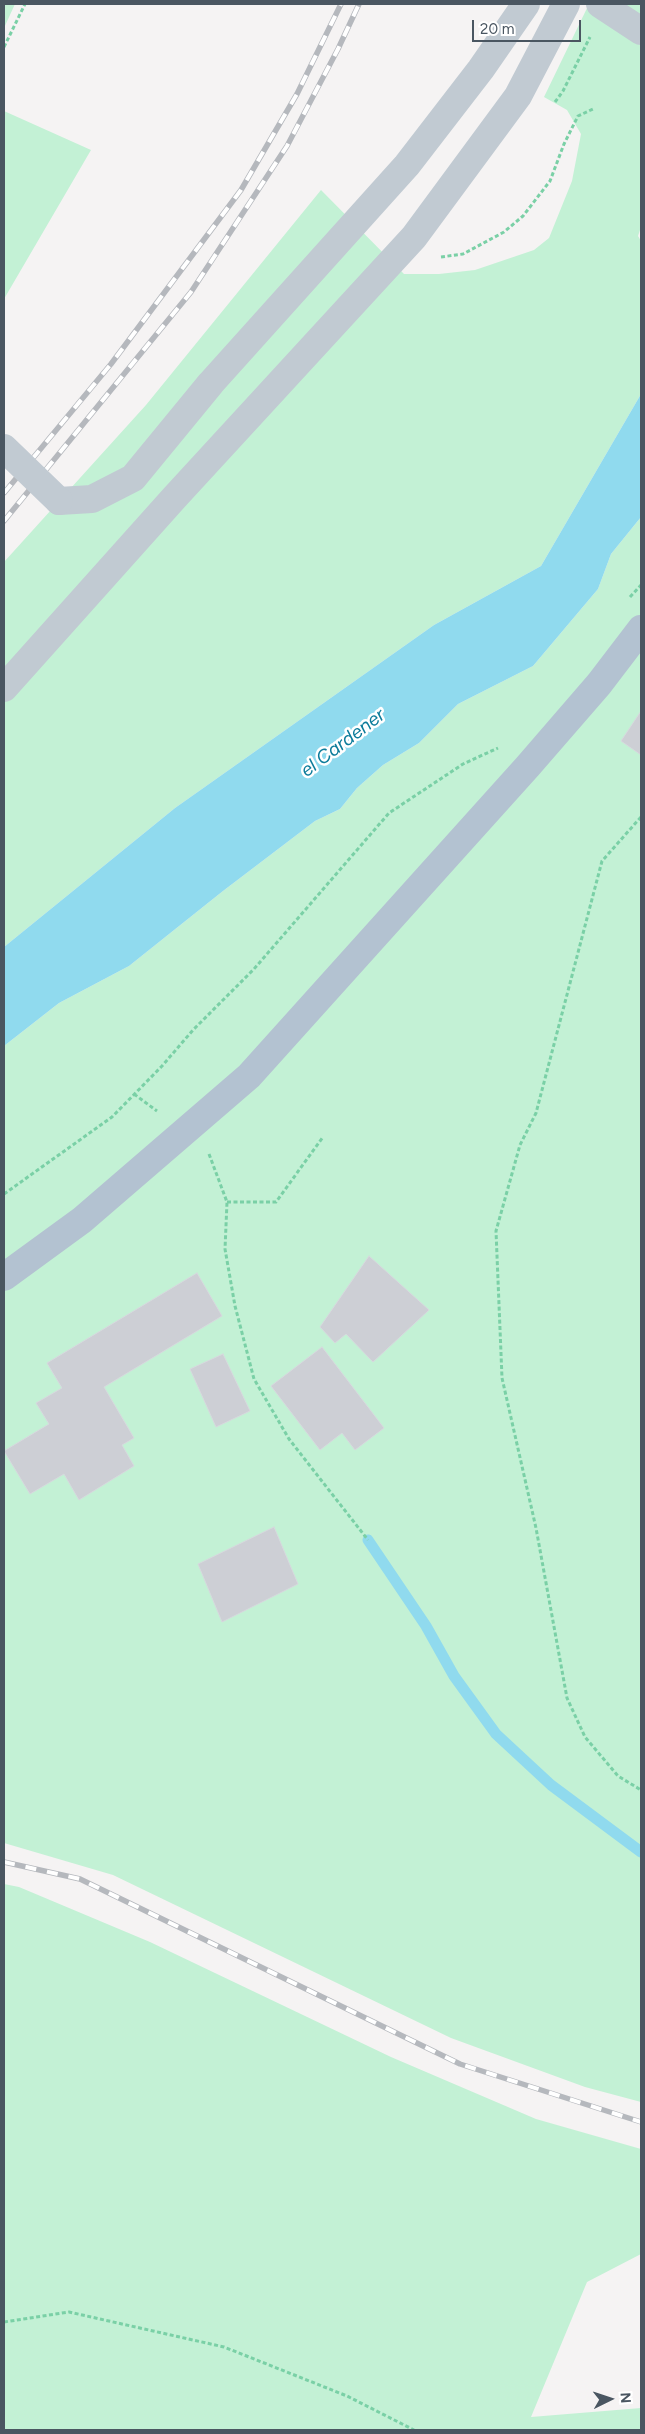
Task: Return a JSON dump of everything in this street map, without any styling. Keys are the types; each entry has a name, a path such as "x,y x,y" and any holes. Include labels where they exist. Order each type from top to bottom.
{"main road":[{"path":"4,1277 82,1220 250,1076 528,766 598,684 641,629"},
{"path":"598,684 641,645"}],"street":[{"path":"4,448 58,501 92,499 133,478 211,383 407,165 480,69 526,4"},
{"path":"4,688 181,491 414,237 518,96 566,4"},
{"path":"609,10 641,31"}],"path":[{"path":"4,47 25,4"},
{"path":"396,256 417,261 463,254 504,232 523,216 550,181 564,144 578,116 595,108"},
{"path":"4,1194 112,1117 162,1066 193,1030 254,969 389,813 463,764 502,746"},
{"path":"641,817 602,861 536,1113 520,1145 496,1231 502,1378 536,1528 567,1698 585,1737 618,1776 641,1790"},
{"path":"196,1121 227,1202 225,1249 235,1306 254,1379 289,1439 368,1540"},
{"path":"227,1202 276,1202 323,1137"},
{"path":"4,2322 69,2312 224,2347 347,2396 414,2430"}],"green space":[{"path":"4,4 15,4 4,28"},
{"path":"589,4 641,4 641,227 638,236 641,241 641,394 541,566 434,625 175,808 4,947 4,562 146,405 321,190 404,274 439,274 475,270 534,250 549,238 572,181 581,134 567,110 544,97"},
{"path":"4,111 91,150 4,299"},
{"path":"641,517 641,2102 585,2087 451,2038 113,1875 4,1843 4,1046 59,1003 129,966 315,821 340,809 357,788 383,765 419,743 458,704 533,666 598,589 611,554"},
{"path":"4,1884 19,1887 150,1942 391,2057 536,2119 641,2149 641,2254 587,2282 531,2417 641,2408 641,2430 4,2430"}],"water":[{"name":"el Cardener","path":"641,394 641,517 611,554 598,589 533,666 458,704 419,743 383,765 357,788 340,809 315,821 129,966 59,1003 4,1046 4,947 175,808 434,625 541,566"}],"building":[{"path":"641,711 641,755 621,741"},
{"path":"369,1256 429,1310 373,1362 346,1334 335,1343 320,1327"},
{"path":"197,1273 222,1316 104,1387 134,1438 122,1445 134,1466 79,1500 64,1474 30,1494 4,1451 49,1424 36,1403 62,1388 47,1363"},
{"path":"322,1347 384,1428 355,1450 342,1433 320,1450 271,1386"},
{"path":"223,1354 250,1411 216,1427 190,1369"},
{"path":"274,1527 298,1584 222,1622 198,1564"}],"waterway":[{"path":"368,1540 426,1626 454,1676 496,1734 551,1785 641,1852"}],"railway":[{"path":"4,493 111,364 241,190 297,94 341,4"},
{"path":"4,521 191,292 287,146 338,49 359,4"},
{"path":"4,1862 80,1879 460,2064 641,2122"}]}
